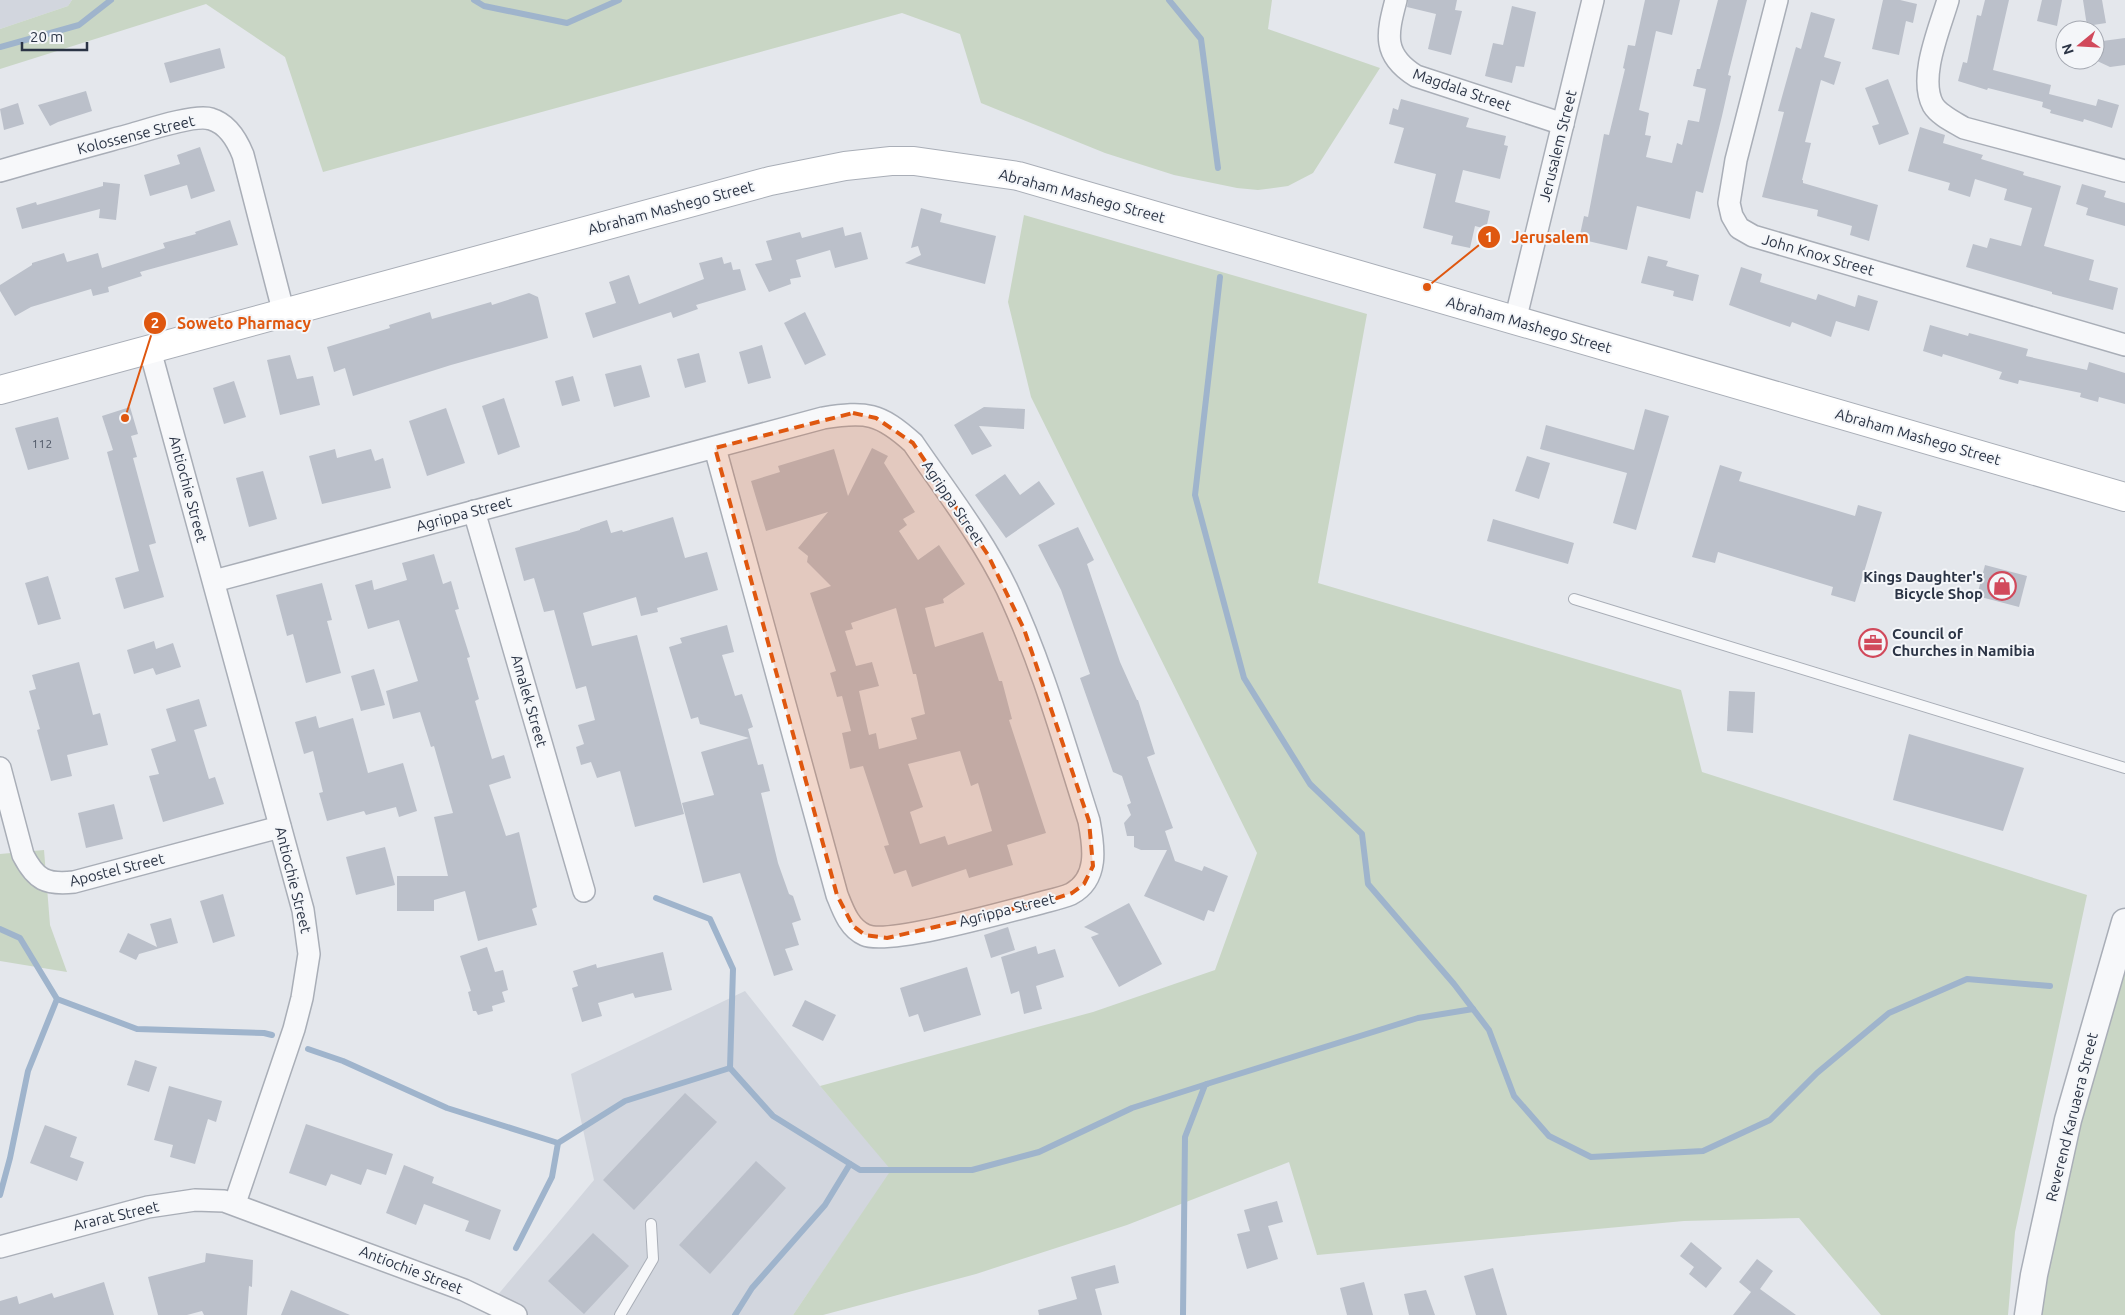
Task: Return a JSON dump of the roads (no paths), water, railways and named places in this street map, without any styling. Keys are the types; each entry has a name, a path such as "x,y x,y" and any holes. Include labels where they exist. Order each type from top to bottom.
{"main road":[{"name":"Abraham Mashego Street","path":"0,390 770,181 845,166 914,161 1018,176 1515,322 2125,497"}],"street":[{"name":"Magdala Street","path":"1396,0 1389,28 1391,49 1396,61 1405,70 1416,76 1563,124"},
{"name":"Jerusalem Street","path":"1515,322 1593,0"},
{"name":"John Knox Street","path":"1777,0 1735,169 1729,203 1732,216 1738,228 1753,236 2125,345"},
{"path":"1948,0 1929,64 1928,90 1934,106 1949,119 1964,128 2125,171"},
{"name":"Kolossense Street","path":"0,170 162,126 194,119 211,118 224,126 237,140 243,155 284,314"},
{"name":"Antiochie Street","path":"150,350 303,910 309,954 294,1029 235,1203 464,1290 516,1315"},
{"name":"Agrippa Street","path":"214,581 823,418 853,413 876,418 896,428 913,443 988,555 1006,588 1024,628 1046,688 1089,821 1093,841 1093,866 1084,884 1072,893 1048,901 902,936 875,937 865,935 853,926 845,915 837,895 715,448"},
{"name":"Amalek Street","path":"474,511 584,891"},
{"name":"Apostel Street","path":"0,768 23,855 29,867 42,880 55,884 74,882 280,827"},
{"name":"Reverend Karuaera Street","path":"2028,1315 2034,1274 2068,1120 2125,922"},
{"name":"Ararat Street","path":"0,1247 148,1207 213,1199 235,1203"}],"lane":[{"path":"1574,599 2125,768"},
{"path":"620,1315 652,1259 651,1224"}],"waterway":[{"path":"0,47 79,25 111,0"},
{"path":"474,0 484,6 567,23 619,0"},
{"path":"1169,0 1201,39 1218,168"},
{"path":"1220,277 1195,495 1244,678 1310,784 1362,834 1368,884 1454,984 1489,1030 1514,1096 1549,1136 1591,1157 1703,1151 1770,1120 1817,1073 1889,1013 1967,979 2050,986"},
{"path":"656,898 710,919 733,969 730,1068 773,1116 860,1170 972,1170 1039,1152 1132,1108 1418,1018 1473,1009"},
{"path":"0,929 20,938 57,999 137,1029 264,1033 272,1035"},
{"path":"0,1195 10,1158 28,1071 57,999"},
{"path":"308,1049 343,1061 447,1108 558,1143"},
{"path":"516,1248 552,1177 558,1143 625,1101 730,1068"},
{"path":"1183,1315 1185,1137 1207,1084"},
{"path":"735,1315 752,1288 825,1205 850,1164"}],"place":[{"name":"Jerusalem","path":"1427,287"},
{"name":"Soweto Pharmacy","path":"125,418"},
{"name":"Kings Daughter's Bicycle Shop","path":"2002,586"},
{"name":"Council of Churches in Namibia","path":"1873,643"}]}
